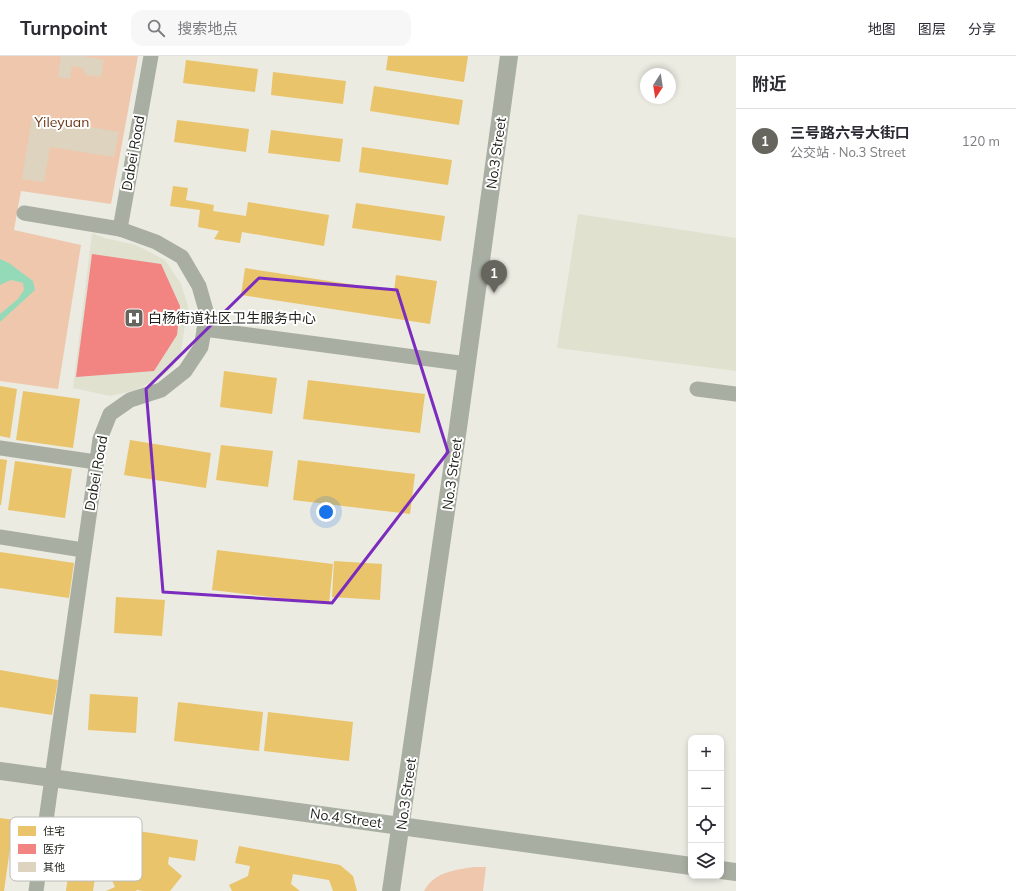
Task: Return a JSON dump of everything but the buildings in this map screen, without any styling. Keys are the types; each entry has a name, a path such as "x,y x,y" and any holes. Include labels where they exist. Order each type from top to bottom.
{"street":[{"name":"Dabei Road","path":"46,817 83,550 100,439 110,414 130,400 161,390 185,371 201,347 207,314 199,286 182,257 156,242 120,229 151,56"},
{"name":"No.3 Street","path":"391,891 467,364 509,56"},
{"path":"24,213 120,229"},
{"path":"204,329 467,364"},
{"path":"697,389 736,394"},
{"path":"0,448 96,462"},
{"path":"0,537 83,550"},
{"name":"No.4 Street","path":"0,771 688,866"},
{"path":"724,870 736,872"},
{"name":"Dabei Road","path":"36,891 37,881"}],"highlighted area":[{"path":"259,278 397,290 448,452 332,603 163,592 146,389"}],"shaded area":[{"path":"578,214 736,238 736,371 557,348"},
{"name":"白杨街道社区卫生服务中心","path":"92,233 105,238 136,245 165,260 181,284 188,306 181,351 173,367 160,378 133,391 110,396 73,388"},
{"path":"0,259 9,263 33,281 35,290 0,322 0,314 18,299 24,290 23,283 11,280 0,285"}],"green space":[{"name":"Yileyuan","path":"0,56 138,56 111,204 21,191 14,230 81,245 58,389 0,381"},
{"path":"474,867 486,867 483,891 424,891 433,880 439,876 452,871"}],"place":[{"name":"三号路六号大街口","path":"494,293"},
{"name":"白杨街道社区卫生服务中心","path":"134,318"}]}
